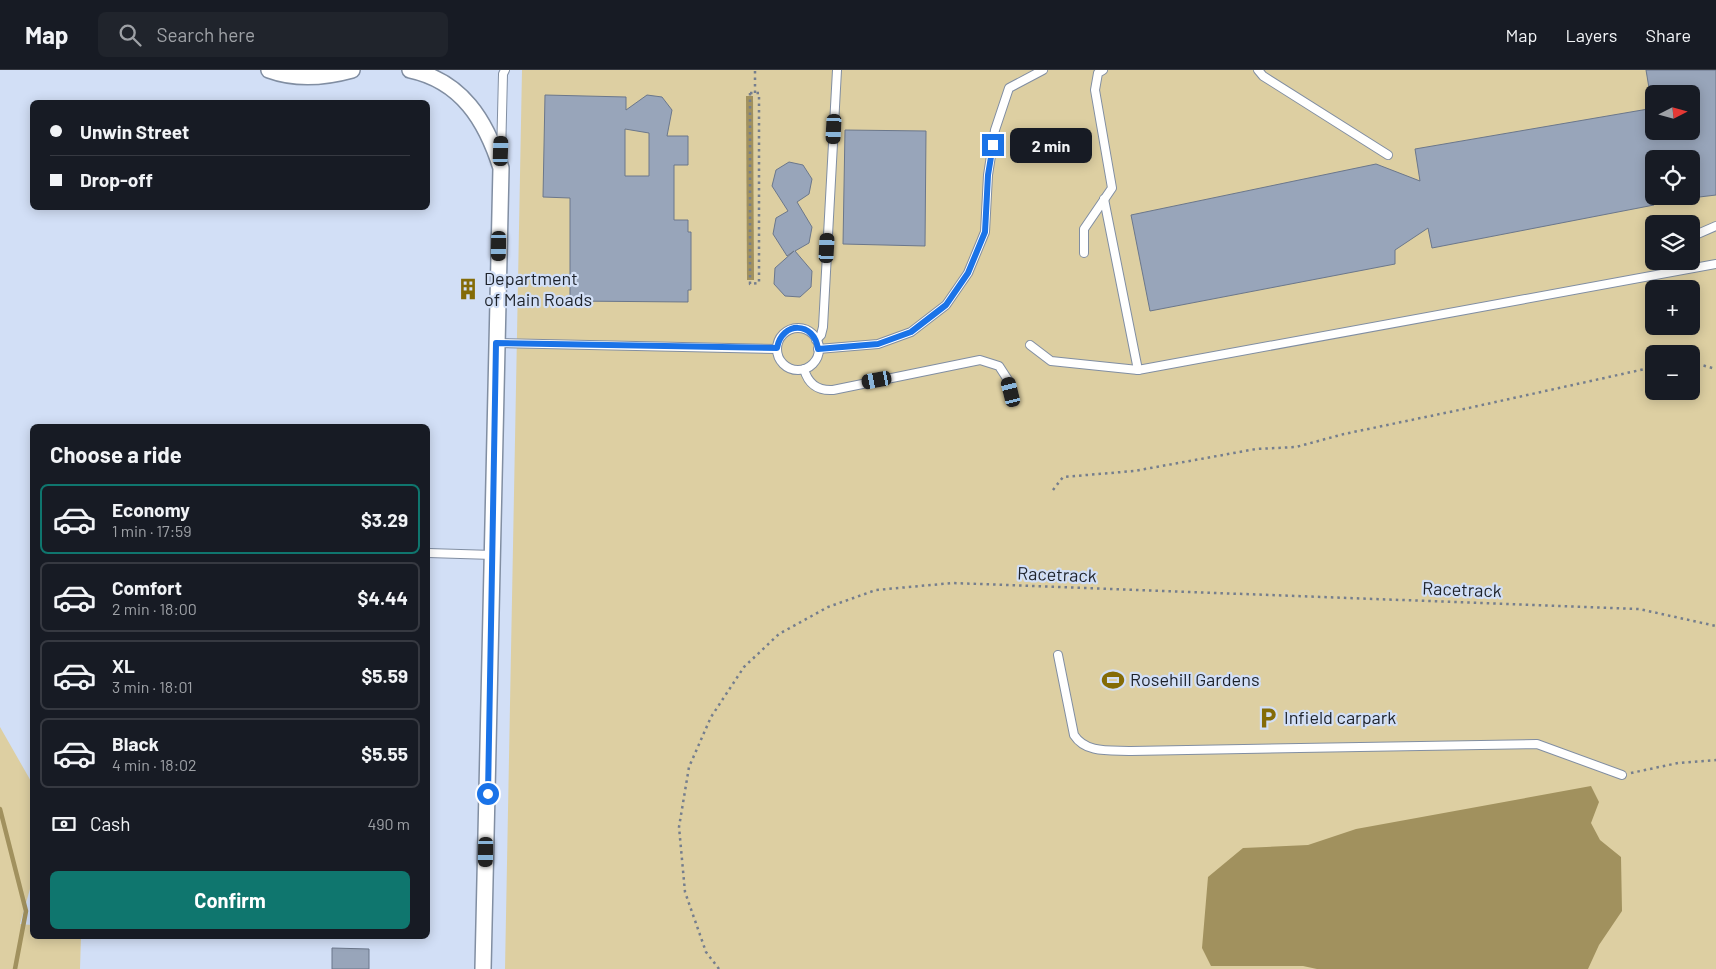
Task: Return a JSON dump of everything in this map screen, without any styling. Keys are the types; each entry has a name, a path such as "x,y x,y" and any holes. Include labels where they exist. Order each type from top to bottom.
{"street":[{"path":"268,70 281,74 314,78 352,70"},
{"path":"410,70 433,77 461,96 473,109 493,144 501,168 483,969"}],"lane":[{"path":"501,168 503,74 505,70"},
{"path":"816,340 821,335 823,328 837,70"},
{"path":"818,349 878,344 911,332 946,305 968,273 985,232 988,175 995,130 1009,88 1043,70"},
{"path":"1084,253 1084,229 1112,188 1095,90 1098,74 1102,70"},
{"path":"1258,70 1263,76 1388,155"},
{"path":"1104,199 1138,370"},
{"path":"1700,233 1716,226"},
{"path":"1700,267 1716,264"},
{"path":"1030,345 1051,361 1138,370 1683,270"},
{"path":"793,328 806,330 811,333 816,340 818,349 814,361 804,369 797,370 785,366 778,355 777,348 782,336 793,328"},
{"path":"496,343 777,348"},
{"path":"804,369 808,380 812,384 818,388 833,390 980,360 999,366 1008,380 1011,392"},
{"path":"430,553 492,555"},
{"path":"1058,655 1074,735 1077,741 1091,749 1537,744 1622,774"}],"path":[{"path":"755,70 755,93"},
{"path":"750,93 755,93 759,93 759,283 750,284 750,93"},
{"path":"1700,365 1716,369"},
{"path":"1053,490 1063,477 1134,472 1256,449 1296,447 1344,434 1645,369"},
{"name":"Racetrack","path":"719,969 706,952 685,892 679,827 689,767 711,717 744,667 779,634 828,607 876,590 953,583 1639,609 1716,626"},
{"path":"1622,774 1678,763 1716,760"}],"shaded area":[{"name":"Rosehill Gardens","path":"522,70 1716,70 1716,969 505,969"},
{"path":"746,96 753,96 754,280 747,280"},
{"path":"0,727 30,780 30,889 20,924 30,925 30,939 81,939 80,969 0,969"},
{"path":"1591,786 1599,802 1591,823 1600,840 1621,857 1622,911 1599,945 1588,969 1317,969 1303,966 1211,966 1202,948 1208,877 1243,848 1308,845 1356,829"}],"building":[{"path":"1646,70 1716,70 1716,195 1700,197 1700,150 1645,150 1645,205 1654,205 1432,248 1428,228 1395,250 1395,264 1150,311 1131,215 1376,164 1420,181 1415,149 1645,110 1645,140 1700,140 1700,85 1648,85"},
{"path":"545,95 626,97 626,110 647,95 662,97 672,110 667,136 688,136 688,165 674,165 674,220 688,220 688,232 691,232 691,290 688,290 688,302 570,301 570,198 543,197","holes":["625,129 649,133 649,176 625,176"]},
{"path":"845,130 926,131 925,246 843,244"},
{"path":"789,162 803,165 812,179 809,194 797,202 812,227 809,243 795,251 812,271 811,287 800,297 785,296 774,284 775,268 794,251 787,256 773,234 776,218 788,211 772,186 776,170"},
{"path":"332,948 369,949 369,969 332,969"}],"waterway":[{"path":"0,809 26,911 15,969"}],"place":[{"name":"Department of Main Roads","path":"468,289"},
{"name":"Rosehill Gardens","path":"1113,680"},
{"name":"Infield carpark","path":"1268,718"}],"route":[{"path":"488,794 496,343 777,348 778,342 787,331 793,328 800,328 811,333 818,343 818,349 838,349 878,344 911,332 946,305 968,273 985,232 988,175 993,145"}]}
